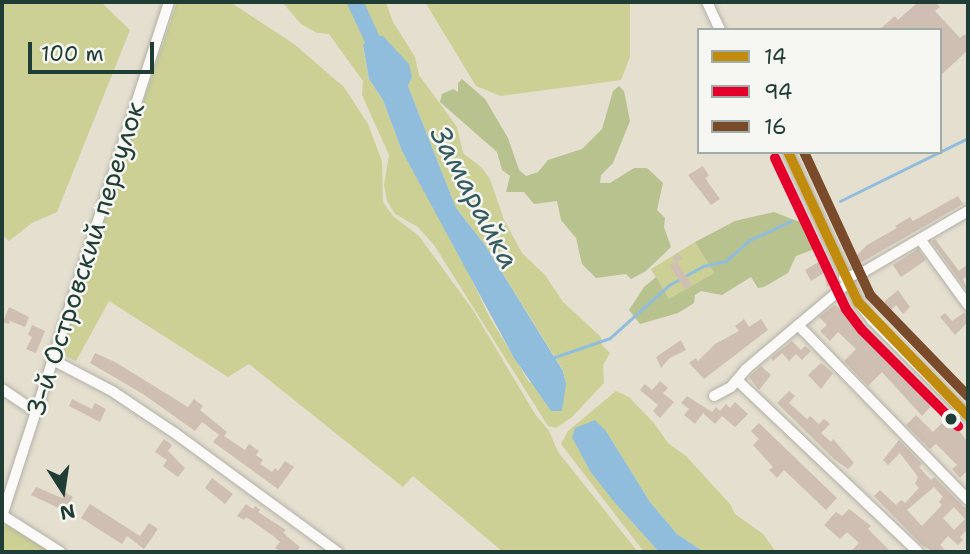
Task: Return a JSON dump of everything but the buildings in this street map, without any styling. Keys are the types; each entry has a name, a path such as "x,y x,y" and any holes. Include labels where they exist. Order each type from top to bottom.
{"street":[{"name":"3-й Островский переулок","path":"2,515 169,2"},
{"path":"707,2 719,28"},
{"path":"789,154 846,281 872,320 966,410"},
{"path":"714,396 738,381 746,369 846,281 968,211"},
{"path":"920,239 968,306"},
{"path":"798,325 968,500"},
{"path":"51,359 112,391 176,434 337,552"},
{"path":"738,381 918,552"},
{"path":"2,389 35,411"},
{"path":"2,515 60,552"}],"green space":[{"path":"2,2 101,2 130,30 57,212 32,223 9,241 2,235"},
{"path":"177,2 230,2 294,44 344,87 368,124 382,161 383,202 393,216 419,236 473,310 535,414 549,431 558,452 638,552 503,552 413,476 403,487 249,364 228,377 109,301 76,361 62,355 61,344"},
{"path":"282,2 386,2 393,22 415,57 419,75 457,127 463,153 482,168 490,179 504,220 522,253 545,275 563,302 601,337 602,345 610,353 603,365 604,383 572,417 556,428 548,426 434,245 418,227 395,214 387,201 384,185 389,155 362,95 363,81 329,34 317,33 301,24","holes":["363,46 412,77 408,86 456,208 485,245 563,370 566,384 562,398 529,382 490,318 460,255 402,151 383,100 369,79"]},
{"path":"425,2 630,2 630,57 621,80 501,96 476,86"},
{"path":"462,79 485,99 508,138 519,170 526,176 538,172 548,160 582,149 602,129 613,91 619,86 624,91 630,121 613,163 601,175 600,183 610,183 634,168 647,168 663,183 657,210 665,218 664,227 671,247 646,271 631,279 626,274 596,278 582,264 576,238 561,220 557,201 534,204 524,192 506,192 510,176 502,170 497,152 440,102 442,94 453,89 458,92 458,83"},
{"path":"774,212 797,221 807,219 820,247 796,256 788,273 764,287 758,288 751,277 722,295 701,291 695,295 694,303 678,313 640,324 629,310 644,287 656,277 669,299 714,273 695,242 735,221"},
{"path":"695,242 714,273 669,300 651,269"},
{"path":"616,391 629,397 654,423 668,443 686,456 730,504 735,514 763,534 776,552 704,552 677,534 650,502 606,431 615,503 659,552 644,552 561,444 568,431"},
{"path":"9,523 54,552 2,552 2,527"}],"water":[{"path":"372,36 383,36 409,64 412,77 408,86 456,208 485,245 563,371 566,384 562,411 551,411 514,358 402,151 383,100 369,79 363,45"},
{"path":"595,420 606,431 650,502 677,534 704,552 659,552 615,503 590,471 572,437 575,428"}],"waterway":[{"name":"Замарайка","path":"355,2 379,54"},
{"path":"942,151 968,138"},
{"path":"840,201 935,154"},
{"path":"552,358 610,338 669,285 703,266 726,261 748,241 791,221"}],"transit line":[{"name":"14","path":"789,154 858,302 968,416"},
{"name":"16","path":"805,154 870,295 968,396"},
{"name":"94","path":"775,158 846,309 862,330 958,426"}]}
